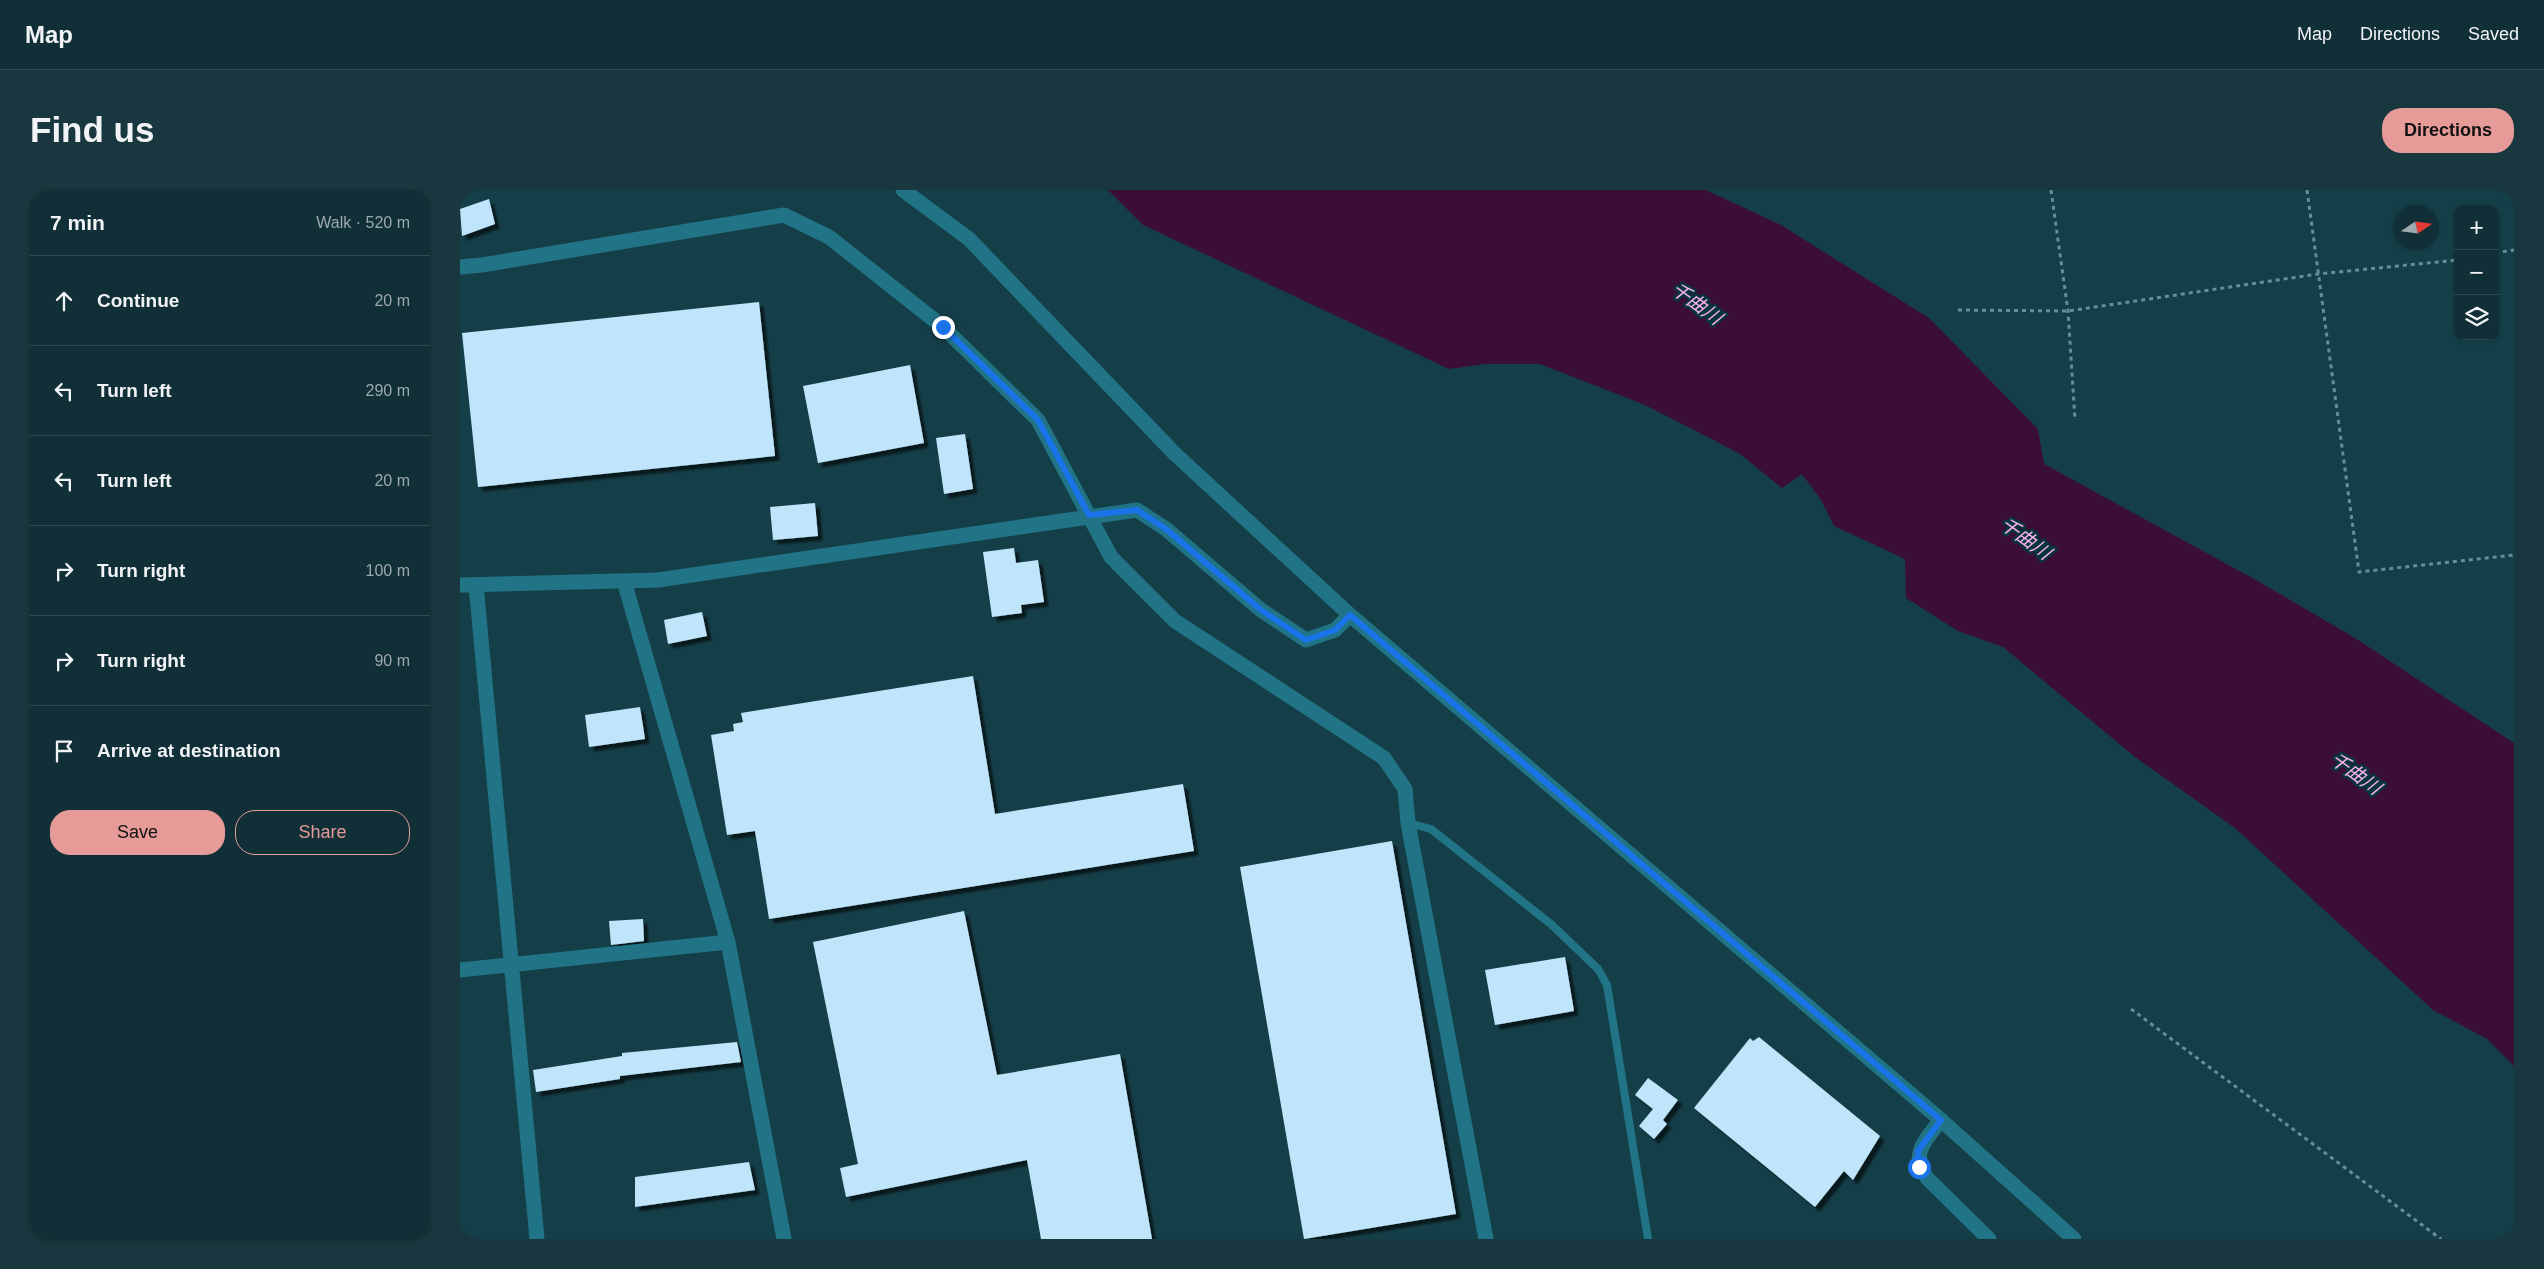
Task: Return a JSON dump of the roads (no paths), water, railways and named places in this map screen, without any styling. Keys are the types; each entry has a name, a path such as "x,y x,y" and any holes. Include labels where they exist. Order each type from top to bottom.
{"street":[{"path":"903,190 969,239 1175,454 1350,615 1941,1120 2074,1239"},
{"path":"460,267 482,265 784,215 829,237 943,327 1038,420 1111,557 1175,621 1384,758 1405,789 1408,823 1486,1239"},
{"path":"460,585 658,580 761,567 1089,515 1137,510 1166,529 1261,610 1306,640 1335,630 1350,615"},
{"path":"624,581 728,942 784,1239"},
{"path":"476,585 537,1239"},
{"path":"460,970 728,942"},
{"path":"1941,1120 1918,1151 1919,1167 1927,1178 1989,1239"}],"lane":[{"path":"1408,823 1431,829 1552,925 1598,969 1607,985 1616,1030 1648,1239"}],"water":[{"name":"千曲川","path":"1108,190 1706,190 1781,225 1929,318 2038,429 2044,464 2256,580 2355,638 2514,743 2514,1066 2487,1039 2433,1010 2235,828 2135,757 2003,647 1958,631 1906,598 1905,559 1834,526 1821,500 1802,474 1782,488 1740,454 1698,432 1645,405 1540,364 1485,364 1449,369 1143,225"}]}
